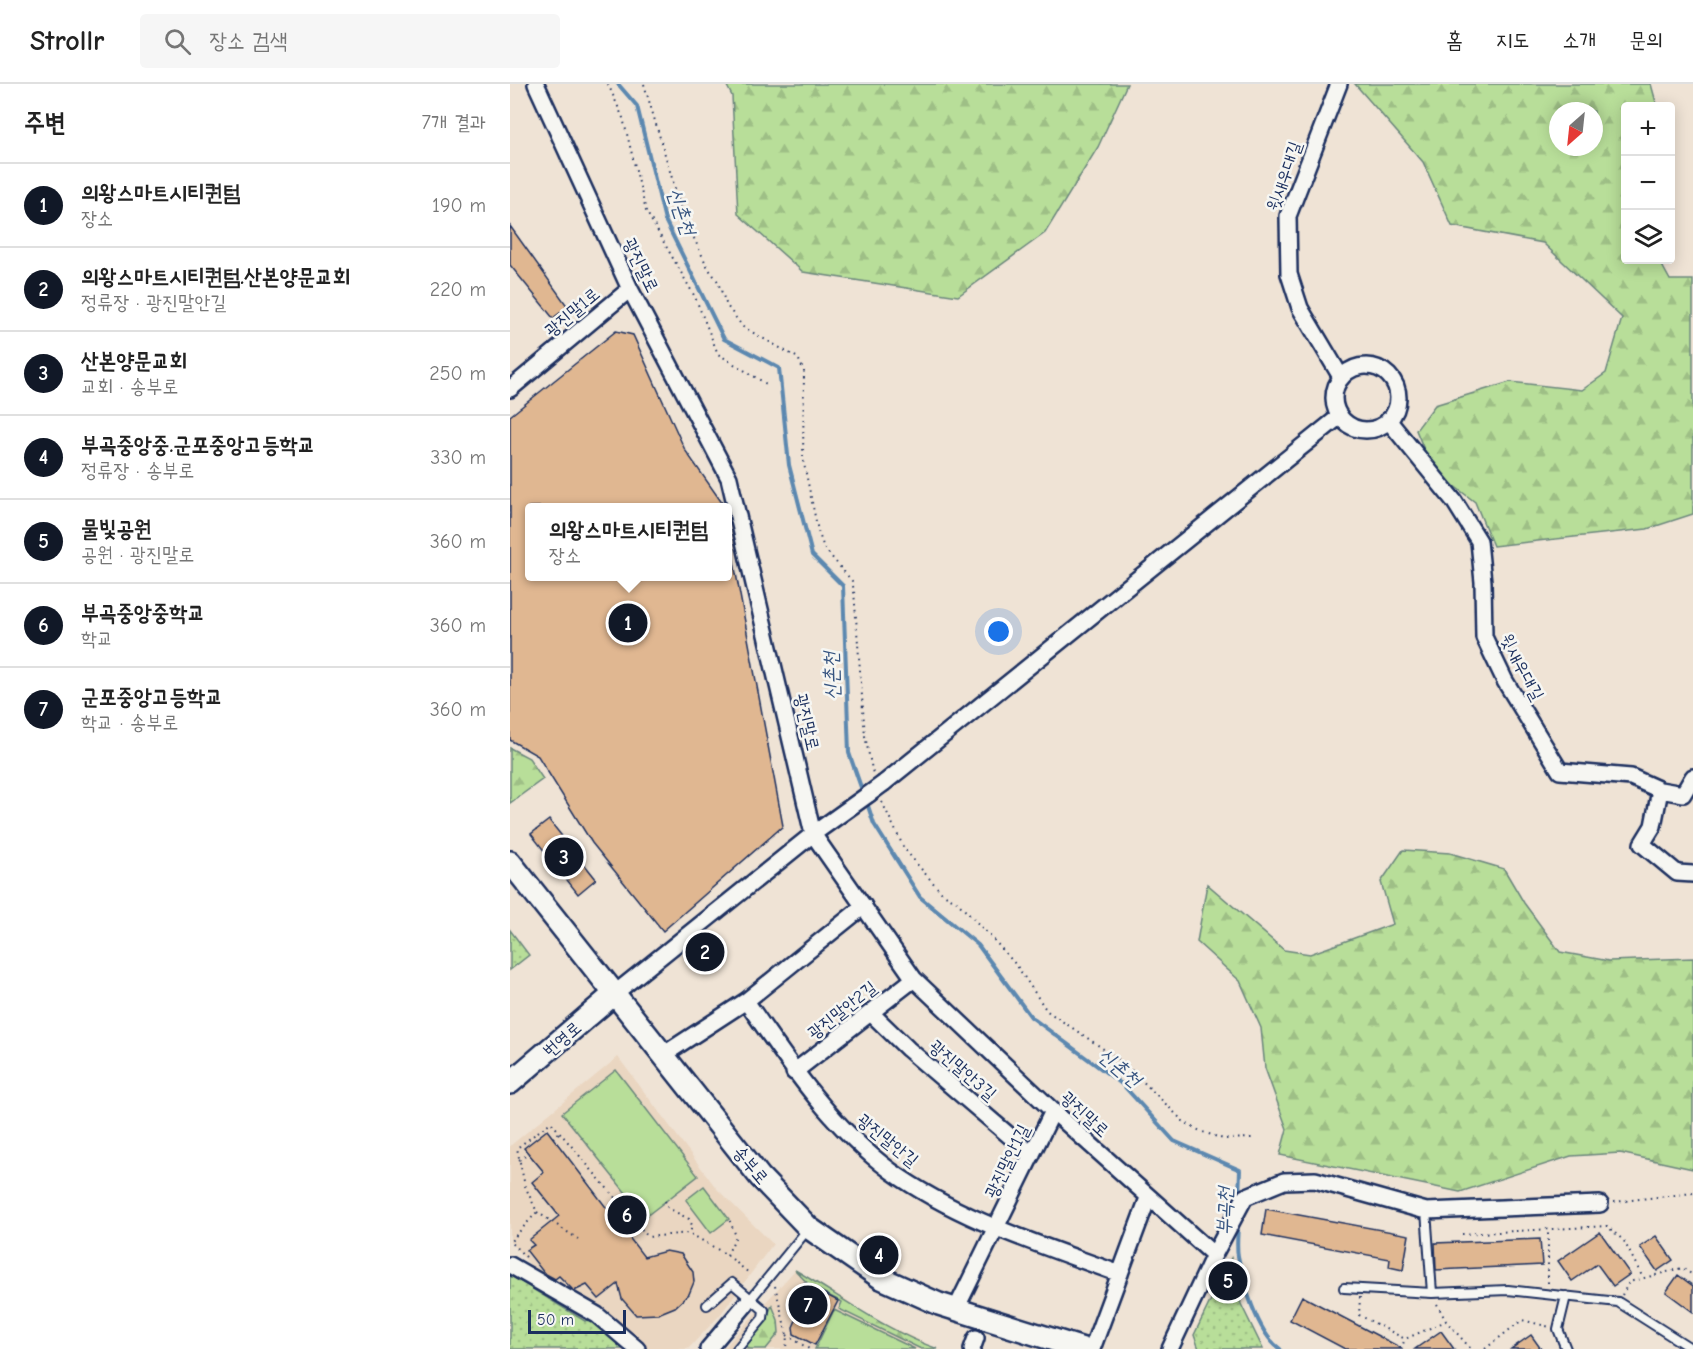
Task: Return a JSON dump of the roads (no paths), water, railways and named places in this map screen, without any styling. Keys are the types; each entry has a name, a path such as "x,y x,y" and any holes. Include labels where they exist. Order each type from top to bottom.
{"street":[{"name":"광진말로","path":"536,84 630,289 729,478 813,834 914,979 1148,1198 1218,1248"},
{"name":"윗새우대길","path":"1339,84 1288,216 1289,274 1300,308 1325,347 1348,373"},
{"name":"광진말1로","path":"510,389 630,289"},
{"path":"1371,366 1389,376 1398,395 1397,406 1388,420 1376,428 1356,428 1340,416 1334,396 1348,373 1371,366"},
{"path":"615,994 813,834 858,802 879,781 1340,416"},
{"name":"윗새우대길","path":"1388,420 1454,501 1479,541 1483,582 1484,637 1505,681 1560,771 1631,777 1660,790 1683,794 1693,777"},
{"path":"1660,790 1653,826 1642,844 1677,873 1693,874"},
{"name":"송부로","path":"510,862 760,1177 809,1228 881,1278 956,1309 1083,1349"},
{"path":"663,1055 746,1001 864,906"},
{"name":"광진말안2길","path":"794,1072 914,979"},
{"name":"번영로","path":"513,1075 615,994"},
{"name":"광진말안길","path":"746,1001 794,1072 838,1124 890,1170 939,1201 996,1228 1120,1274"},
{"name":"광진말안3길","path":"871,1012 908,1049 1032,1155"},
{"name":"광진말안1길","path":"956,1309 1053,1111"},
{"path":"1170,1349 1245,1197 1284,1181 1315,1180 1426,1211 1600,1204"},
{"path":"1092,1349 1148,1198"},
{"path":"510,1265 597,1315 637,1349"},
{"path":"708,1349 749,1301"}],"lane":[{"path":"1426,1211 1432,1293"},
{"path":"749,1301 809,1228"},
{"path":"707,1305 732,1283 749,1301 764,1310 763,1318 737,1349"},
{"path":"1344,1288 1432,1293 1508,1290 1618,1302 1692,1349"},
{"path":"1566,1296 1558,1329 1566,1349"}],"waterway":[{"name":"신촌천","path":"618,84 637,106 665,220 724,339 779,368 789,465 812,555 843,586 849,753 863,793"},
{"name":"신촌천","path":"866,800 874,824 920,897 978,945 1031,1017 1123,1085 1174,1141 1240,1170 1239,1197"},
{"name":"부곡천","path":"1238,1222 1237,1252 1247,1293 1264,1331 1280,1349"}],"place":[{"name":"의왕스마트시티퀀텀","path":"628,623"},
{"name":"산본양문교회","path":"564,857"},
{"name":"의왕스마트시티퀀텀.산본양문교회","path":"705,952"},
{"name":"부곡중앙중학교","path":"627,1215"},
{"name":"부곡중앙중.군포중앙고등학교","path":"879,1255"},
{"name":"물빛공원","path":"1228,1281"},
{"name":"군포중앙고등학교","path":"808,1305"}]}
